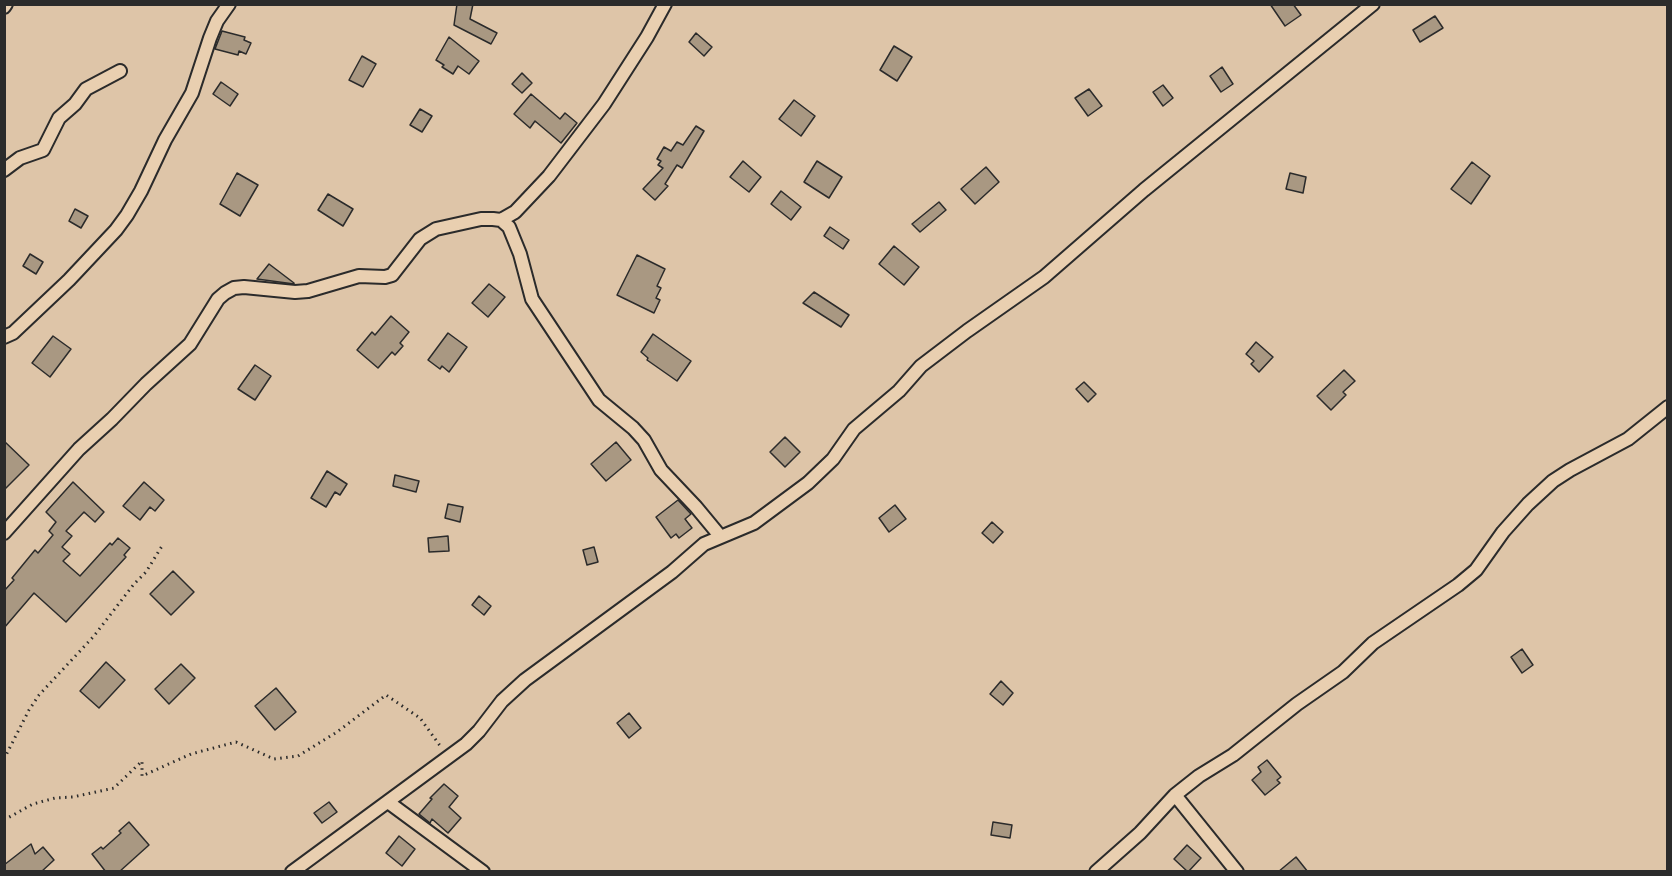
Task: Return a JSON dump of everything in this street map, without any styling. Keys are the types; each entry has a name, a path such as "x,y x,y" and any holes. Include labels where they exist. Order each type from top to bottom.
{"street":[{"path":"4,337 13,333 69,280 127,215 192,93 217,21 229,4"},
{"path":"4,533 79,449 190,344 218,299 225,293 234,288 244,287 295,292 308,291 359,276 384,278 392,275 420,239 436,229 481,219 501,220 515,212 549,176 604,104 647,37 665,4"},
{"path":"292,872 466,744 480,731 502,701 525,680 672,572 704,544 754,523 808,483 833,459 854,429 899,391 921,366 1044,277 1144,190 1373,4"},
{"path":"4,170 20,158 43,150 59,118 75,105 86,89 120,71"},
{"path":"501,220 509,227 514,237 532,299 573,363 599,400 644,440 661,470 720,536"},
{"path":"1096,872 1140,833 1175,795 1199,776 1233,755 1297,704 1342,672 1373,643 1458,585 1476,570 1503,532 1552,481 1628,439 1668,407"},
{"path":"1175,795 1237,872"},
{"path":"388,802 483,872"}],"path":[{"path":"4,759 39,695 94,636 146,572 162,546"},
{"path":"4,820 33,804 114,788 142,761 142,776 191,754 236,742 274,759 298,756 337,732 386,695 420,718 448,756"}],"building":[{"path":"457,4 473,4 470,19 497,33 491,44 454,25"},
{"path":"1270,4 1293,4 1301,15 1285,26"},
{"path":"1435,16 1443,28 1420,42 1413,30"},
{"path":"222,31 245,37 244,40 251,43 246,54 239,51 238,55 215,49"},
{"path":"696,33 712,47 704,56 689,42"},
{"path":"449,37 479,61 469,74 458,66 453,74 436,60"},
{"path":"894,46 912,57 897,81 880,70"},
{"path":"362,56 376,64 363,87 349,80"},
{"path":"1222,67 1233,84 1221,92 1210,76"},
{"path":"522,73 532,83 522,93 512,84"},
{"path":"221,82 238,94 230,106 213,94"},
{"path":"1163,85 1173,98 1163,106 1153,92"},
{"path":"1089,89 1102,106 1088,116 1075,98"},
{"path":"531,94 560,119 565,113 577,123 561,143 535,121 530,128 514,114"},
{"path":"794,100 815,116 801,136 779,119"},
{"path":"420,109 432,116 422,132 410,125"},
{"path":"696,126 704,131 682,168 677,165 665,184 668,186 655,200 643,189 663,168 658,165 661,161 657,159 664,147 671,151 677,142 683,145"},
{"path":"743,161 761,177 749,192 730,177"},
{"path":"817,161 842,177 829,198 804,182"},
{"path":"1472,162 1490,176 1471,204 1451,189"},
{"path":"986,167 999,182 975,204 961,189"},
{"path":"237,173 258,185 240,216 220,204"},
{"path":"1290,173 1306,177 1303,193 1286,189"},
{"path":"781,191 801,207 791,220 771,204"},
{"path":"328,194 353,209 343,226 318,210"},
{"path":"939,202 946,210 920,232 912,224"},
{"path":"75,209 88,216 81,228 69,221"},
{"path":"830,227 849,240 843,249 824,236"},
{"path":"894,246 919,267 904,285 879,264"},
{"path":"30,254 43,262 36,274 23,266"},
{"path":"637,255 665,269 657,286 661,288 656,298 660,300 654,313 617,295"},
{"path":"269,264 294,283 294,284 257,279"},
{"path":"489,284 505,297 488,317 472,303"},
{"path":"814,292 849,315 841,327 803,303"},
{"path":"391,316 409,332 400,343 403,346 395,355 392,352 378,368 357,350 372,332 375,335"},
{"path":"448,333 467,347 449,372 442,366 440,369 428,360"},
{"path":"653,334 691,361 677,381 647,360 648,358 641,352"},
{"path":"53,336 71,349 50,377 32,363"},
{"path":"1256,342 1273,357 1259,372 1251,364 1254,361 1246,354"},
{"path":"255,365 271,376 255,400 238,389"},
{"path":"1344,370 1355,381 1343,392 1346,395 1331,410 1317,396"},
{"path":"1084,382 1096,394 1088,402 1076,389"},
{"path":"785,437 800,452 785,467 770,452"},
{"path":"4,441 29,465 4,490"},
{"path":"616,442 631,460 606,481 591,464"},
{"path":"327,471 347,484 340,495 335,492 326,507 311,498"},
{"path":"395,475 419,481 416,492 393,486"},
{"path":"73,482 104,512 95,522 84,512 66,531 72,536 62,547 70,554 63,561 80,576 110,543 112,545 118,538 130,548 124,555 126,557 66,622 34,593 4,628 4,591 35,550 38,553 53,535 49,531 56,522 46,512"},
{"path":"144,482 164,500 155,511 150,507 140,520 123,506"},
{"path":"678,500 691,514 685,519 692,528 679,538 676,534 671,538 656,517"},
{"path":"448,504 463,507 460,522 445,518"},
{"path":"895,505 906,519 889,532 879,518"},
{"path":"992,522 1003,532 993,543 982,533"},
{"path":"448,536 449,551 429,552 428,538"},
{"path":"594,547 598,562 587,565 583,550"},
{"path":"173,571 194,592 171,615 150,594"},
{"path":"479,596 491,606 484,615 472,605"},
{"path":"1522,649 1533,665 1522,673 1511,657"},
{"path":"106,662 125,680 99,708 80,691"},
{"path":"181,664 195,678 169,704 155,689"},
{"path":"1001,681 1013,693 1003,705 990,694"},
{"path":"276,688 296,712 275,730 255,706"},
{"path":"629,713 641,728 629,738 617,723"},
{"path":"1267,760 1281,777 1277,780 1280,783 1265,795 1252,780 1261,772 1258,767"},
{"path":"444,784 458,796 449,807 461,818 448,833 432,819 430,823 419,814"},
{"path":"329,802 337,812 322,823 314,813"},
{"path":"129,822 149,845 119,872 106,872 92,854 101,847 103,849 121,833 119,831"},
{"path":"993,822 1012,825 1010,838 991,835"},
{"path":"399,836 415,849 402,866 386,853"},
{"path":"31,844 35,854 43,847 54,860 41,872 4,872 4,865"},
{"path":"1187,845 1201,858 1188,872 1174,859"},
{"path":"1296,857 1308,872 1278,872"}]}
